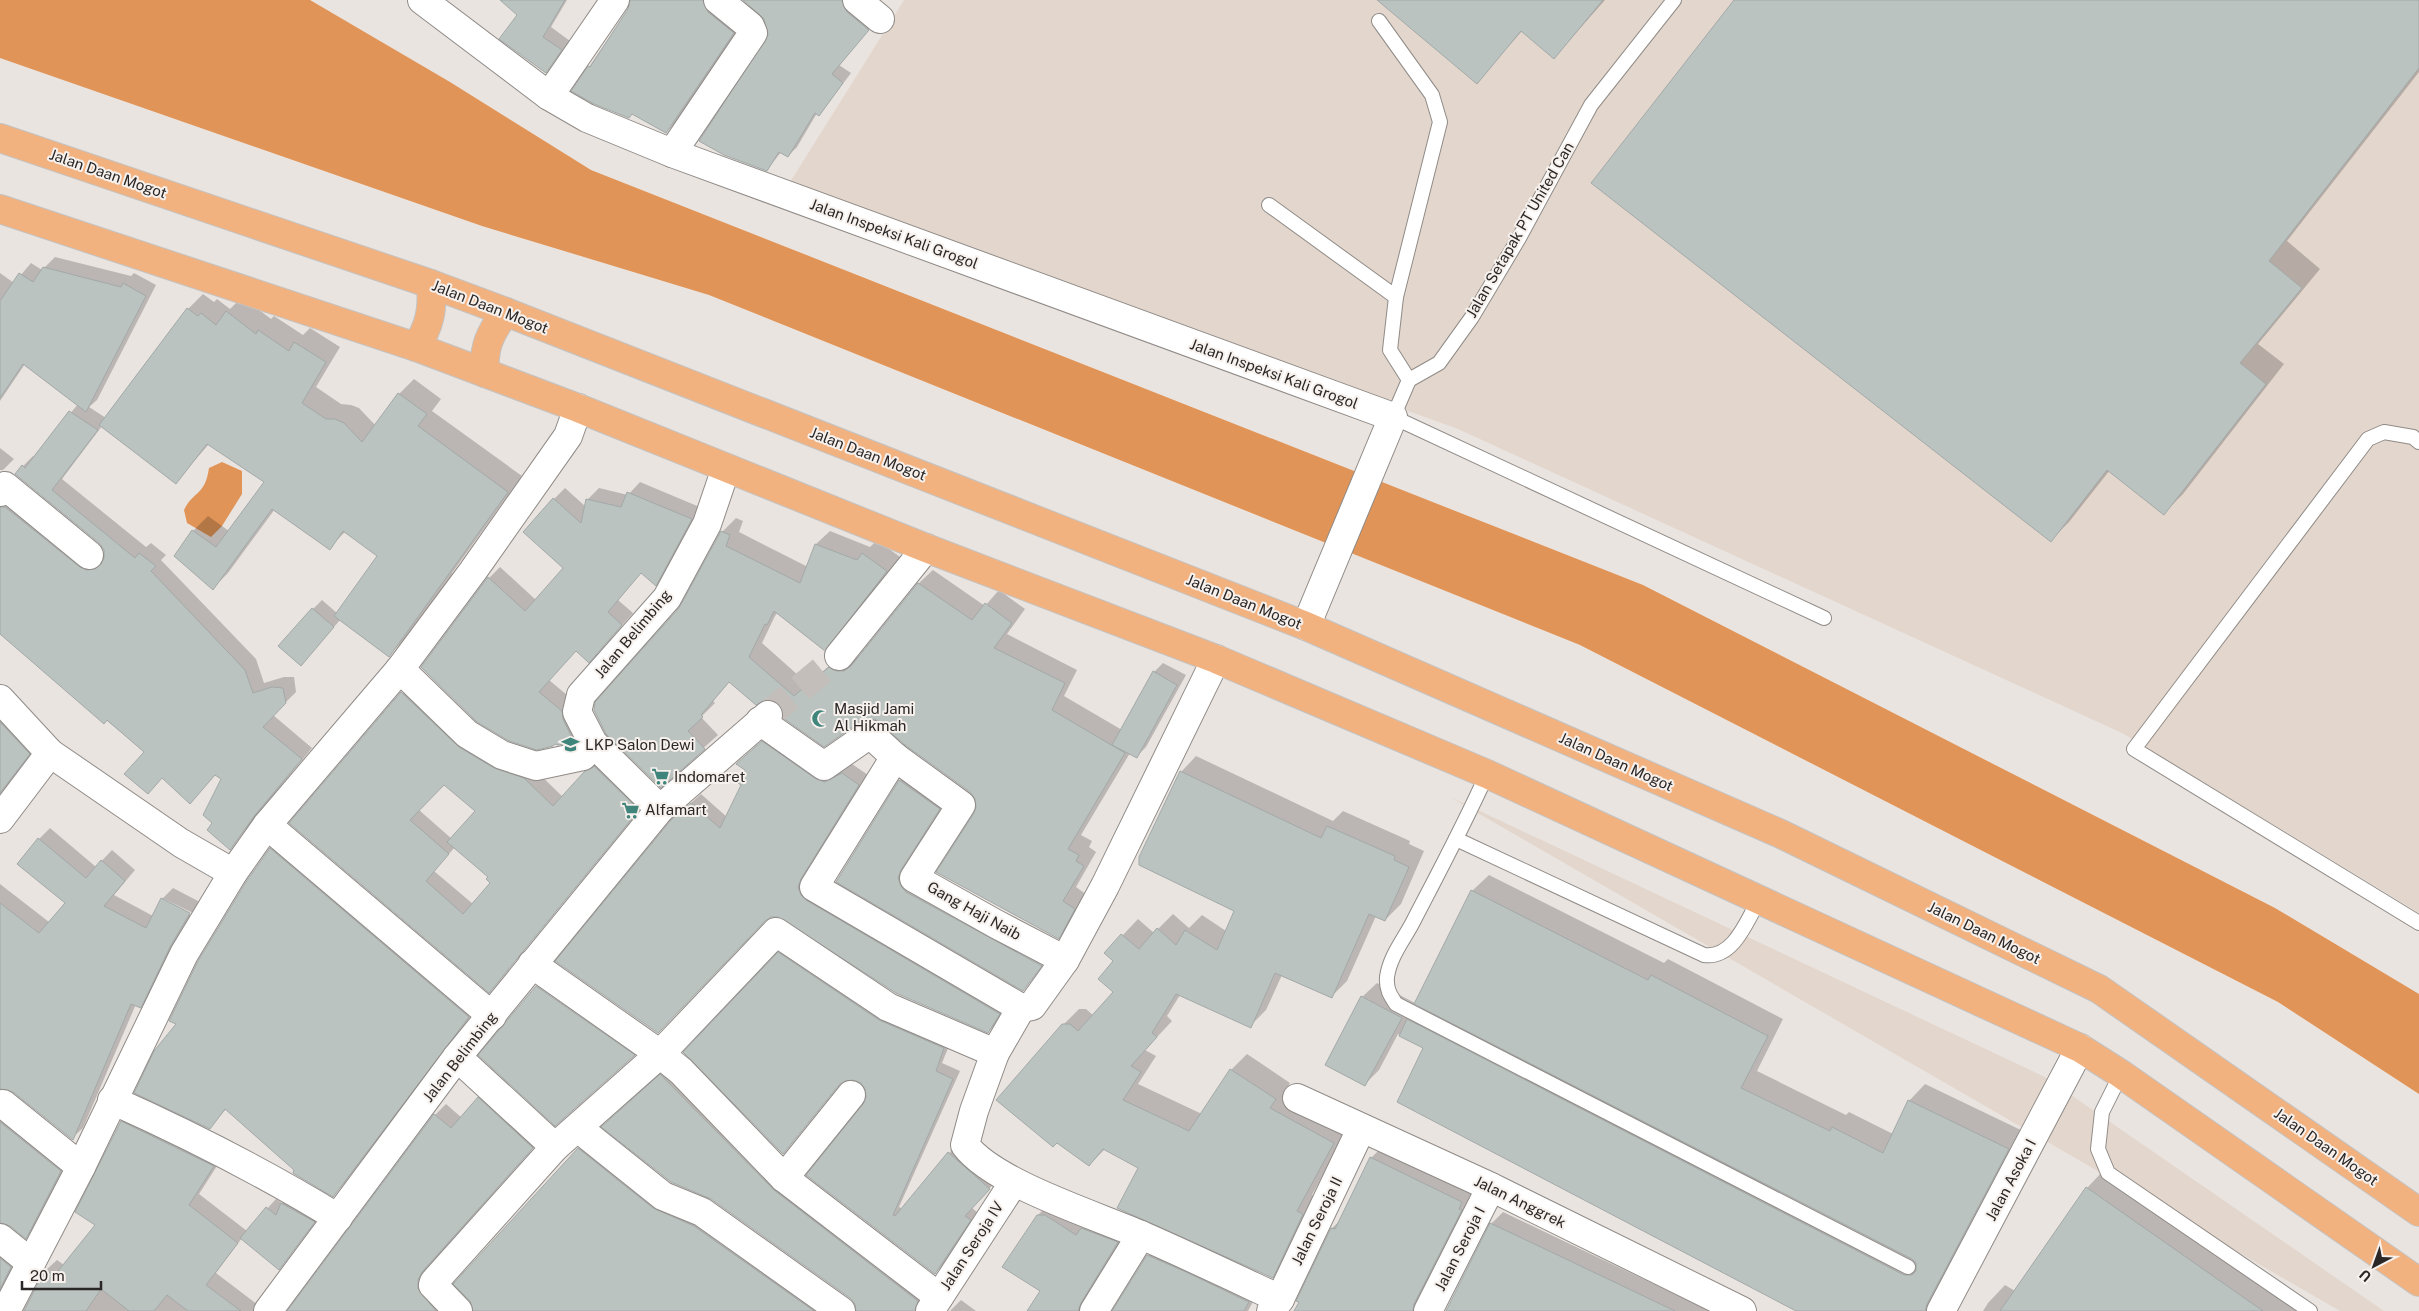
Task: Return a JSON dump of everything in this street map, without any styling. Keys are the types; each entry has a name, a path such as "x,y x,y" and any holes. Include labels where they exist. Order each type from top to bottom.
{"highway":[{"name":"Jalan Daan Mogot","path":"0,138 431,284 1309,617 1781,834 2099,989 2419,1212"},
{"path":"0,209 416,347 578,408 926,548 1216,659 1487,774 1760,898 2080,1048 2121,1074 2419,1282"},
{"path":"416,347 425,334 431,315 431,284"},
{"path":"485,374 487,340 506,312"}],"street":[{"name":"Jalan Inspeksi Kali Grogol","path":"422,0 453,9 549,96 587,118 672,153 1391,421"},
{"path":"549,96 615,0"},
{"path":"672,153 753,33 750,26 718,0"},
{"path":"857,0 880,19"},
{"path":"6,1311 81,1167 184,954 233,873 267,825 400,669 568,436 578,408"},
{"path":"1309,617 1391,421"},
{"name":"Jalan Belimbing","path":"660,809 593,743 577,712 581,695 667,598 707,524 726,468"},
{"path":"0,492 5,486 89,555"},
{"path":"839,656 926,548"},
{"path":"895,757 814,887 1021,1008 1032,1006 1065,960 1105,886 1216,659"},
{"path":"400,669 467,734 502,755 536,766 583,756 593,743"},
{"path":"0,699 50,753 181,843 233,873"},
{"name":"Jalan Belimbing","path":"268,1311 457,1057 660,809 764,718"},
{"name":"Gang Haji Naib","path":"764,718 824,766 870,734 895,757 961,805 914,878 1065,960"},
{"path":"0,818 50,753"},
{"path":"267,825 492,1016"},
{"path":"458,1311 433,1285 434,1282 555,1147 660,1054 776,932 888,1008 995,1053"},
{"path":"532,964 660,1054 680,1071 784,1178 935,1304"},
{"path":"1021,1008 995,1053 974,1112 965,1145 973,1155 1014,1182 1141,1235 1276,1305"},
{"name":"Jalan Asoka I","path":"1942,1311 2080,1048"},
{"path":"457,1057 555,1147"},
{"path":"784,1178 851,1095"},
{"name":"Jalan Anggrek","path":"1296,1098 1491,1187 1742,1311"},
{"path":"112,1100 194,1136 281,1183 338,1218"},
{"path":"2,1104 81,1167"},
{"path":"578,1128 663,1196 702,1212 841,1311"},
{"name":"Jalan Seroja II","path":"1276,1305 1361,1129"},
{"name":"Jalan Seroja IV","path":"935,1304 1014,1182"},
{"name":"Jalan Seroja I","path":"1428,1311 1491,1187"},
{"path":"1094,1311 1141,1235"},
{"path":"0,1238 31,1263"}],"lane":[{"name":"Jalan Setapak PT United Can","path":"1409,380 1439,363 1472,317 1519,238 1591,105 1674,0"},
{"path":"1379,21 1432,95 1440,122 1396,297 1390,350 1409,380 1391,421 1824,618"},
{"path":"1269,205 1396,297"},
{"path":"2419,442 2413,437 2384,432 2368,439 2134,749 2419,923"},
{"path":"1487,774 1456,839 1399,945 1387,975 1387,990 1396,1004 1908,1267"},
{"path":"1456,839 1704,956 1712,956 1724,952 1736,940 1760,898"},
{"path":"2121,1074 2102,1112 2098,1149 2108,1173 2310,1311"}],"shaded area":[{"path":"0,0 310,0 450,82 591,170 1643,585 2275,908 2419,994 2419,1094 2278,1002 1580,645 709,295 482,226 0,58"},
{"path":"904,0 2419,0 2419,913 2124,734 1458,429 787,187"},
{"path":"222,462 242,471 242,494 222,526 211,537 187,523 184,510 205,484 209,468"},
{"path":"1450,797 2045,1077 2384,1311 2340,1311"}],"building":[{"path":"500,0 565,0 543,37 562,50 546,73 499,39 517,15"},
{"path":"630,0 703,0 708,12 734,33 666,133 632,114 629,118 594,104 571,91 588,66 590,67 628,9"},
{"path":"743,0 842,0 847,12 869,30 832,74 843,83 819,116 815,113 788,157 779,152 767,171 724,155 699,141 768,35 764,19"},
{"path":"1377,0 1603,0 1554,59 1521,31 1477,84"},
{"path":"1734,0 2419,0 2419,68 2269,261 2302,288 2240,363 2266,384 2164,515 2107,470 2051,542 1591,183"},
{"path":"43,267 121,287 123,283 146,296 86,412 23,364 0,398 0,301 19,273 33,282"},
{"path":"187,308 198,316 201,313 216,325 226,311 256,334 258,330 289,351 294,342 326,362 302,403 326,419 335,419 344,423 362,442 398,393 427,414 418,426 508,492 389,657 334,616 377,556 343,531 330,550 272,509 213,590 174,556 192,530 216,547 264,482 207,444 176,484 99,425"},
{"path":"69,411 98,430 52,490 135,558 139,553 156,566 151,571 245,670 253,693 272,687 283,688 286,703 263,727 302,759 255,815 230,850 207,830 212,823 203,815 221,779 215,775 190,804 162,778 148,794 124,774 144,752 107,720 104,724 0,634 0,507 5,507 80,567 87,570 95,569 104,558 104,550 99,543 15,474 22,465 25,468"},
{"path":"627,492 692,519 656,586 641,573 608,612 622,625 589,663 576,651 539,692 562,711 563,719 574,742 555,744 537,750 509,741 477,722 421,667 488,577 525,611 563,568 523,532 553,498 581,523 586,499 621,507"},
{"path":"721,531 730,535 726,546 800,583 815,544 857,560 862,553 887,571 825,651 774,611 767,625 765,624 749,657 794,696 829,667 837,671 844,671 851,666 918,583 972,620 985,603 1012,623 994,648 1065,683 1052,710 1125,753 1068,849 1079,855 1076,861 1084,866 1063,901 1075,909 1059,939 936,872 974,813 976,807 975,799 970,792 905,745 875,719 861,721 824,747 783,718 783,712 779,704 774,700 766,700 756,705 729,682 701,715 703,717 688,731 705,749 661,788 606,734 594,710 595,702 679,608"},
{"path":"312,608 334,627 301,666 278,646"},
{"path":"1153,671 1177,685 1137,758 1112,745"},
{"path":"401,692 459,747 494,768 524,778 553,806 584,772 594,766 639,810 489,993 289,823","holes":["444,785 475,811 447,842 488,877 486,879 490,883 463,914 426,881 449,854 410,820"]},
{"path":"0,722 30,754 0,793"},
{"path":"762,741 816,779 825,782 842,773 859,785 801,879 798,887 801,895 806,900 1000,1014 988,1033 896,993 778,917 771,917 765,921 658,1033 555,961 671,820 691,803 720,828 741,785 738,783 745,770 736,764"},
{"path":"1180,771 1321,838 1327,826 1395,856 1394,860 1409,867 1385,921 1369,914 1332,998 1275,973 1251,1028 1176,994 1152,1033 1157,1037 1131,1066 1141,1072 1123,1100 1189,1131 1230,1069 1276,1099 1270,1108 1334,1143 1297,1211 1303,1214 1273,1278 1117,1208 1138,1168 1103,1149 1089,1166 1057,1143 1053,1147 996,1100 1062,1024 1070,1024 1078,1031 1113,992 1098,979 1113,961 1104,953 1121,934 1139,949 1157,928 1176,945 1185,930 1217,950 1234,911 1139,865 1139,857"},
{"path":"899,780 940,809 901,870 898,878 901,886 906,892 1042,966 1023,991 836,882"},
{"path":"38,838 86,878 101,860 125,881 104,906 146,928 161,898 190,913 170,947 141,1008 131,1004 73,1140 13,1092 0,1089 0,903 39,933 65,903 17,864"},
{"path":"270,848 469,1017 333,1197 293,1173 294,1170 225,1109 210,1129 134,1093 154,1051 176,1024 169,1021 198,961 246,882"},
{"path":"1471,890 1648,980 1651,975 1768,1036 1741,1088 1830,1131 1832,1127 1883,1153 1908,1100 2009,1149 1925,1311 1796,1311 1397,1102 1423,1048 1399,1036 1407,1019 1904,1275 1912,1275 1916,1271 1916,1263 1912,1259 1414,1004"},
{"path":"778,952 879,1020 944,1048 936,1071 953,1079 893,1215 895,1216 948,1152 990,1189 965,1216 971,1220 935,1274 806,1175 863,1104 866,1097 865,1089 861,1083 853,1080 845,1081 839,1085 783,1154 683,1052"},
{"path":"536,986 635,1055 555,1126 478,1055"},
{"path":"1361,996 1402,1018 1365,1086 1325,1065"},
{"path":"660,1074 774,1190 918,1301 915,1311 856,1311 855,1304 850,1298 711,1199 671,1182 601,1127"},
{"path":"478,1097 533,1148 422,1272 418,1280 418,1289 436,1311 287,1311 434,1114 451,1128"},
{"path":"121,1121 214,1166 189,1205 238,1243 206,1285 241,1311 188,1311 167,1295 154,1311 129,1311 101,1289 86,1311 24,1311 45,1269 54,1276 95,1225 75,1212"},
{"path":"0,1122 61,1171 26,1239 10,1226 0,1223"},
{"path":"578,1148 653,1208 694,1226 814,1311 473,1311 470,1301 453,1284"},
{"path":"1370,1157 1462,1202 1459,1209 1462,1210 1414,1304 1413,1311 1294,1311 1299,1302 1296,1301 1331,1228 1335,1229"},
{"path":"2086,1187 2263,1311 2000,1311"},
{"path":"281,1203 315,1222 279,1270 240,1238 266,1207 276,1215"},
{"path":"1037,1215 1045,1215 1076,1235 1081,1228 1118,1242 1078,1311 1027,1311 1040,1291 1002,1267"},
{"path":"1490,1223 1566,1259 1675,1311 1446,1311"},
{"path":"1147,1255 1249,1302 1244,1311 1112,1311"},
{"path":"0,1258 11,1267 0,1289"}],"tunnel":[{"path":"768,715 839,656"}],"place":[{"name":"Masjid Jami Al Hikmah","path":"820,718"},
{"name":"LKP Salon Dewi","path":"571,745"},
{"name":"Indomaret","path":"660,777"},
{"name":"Alfamart","path":"631,810"}]}
